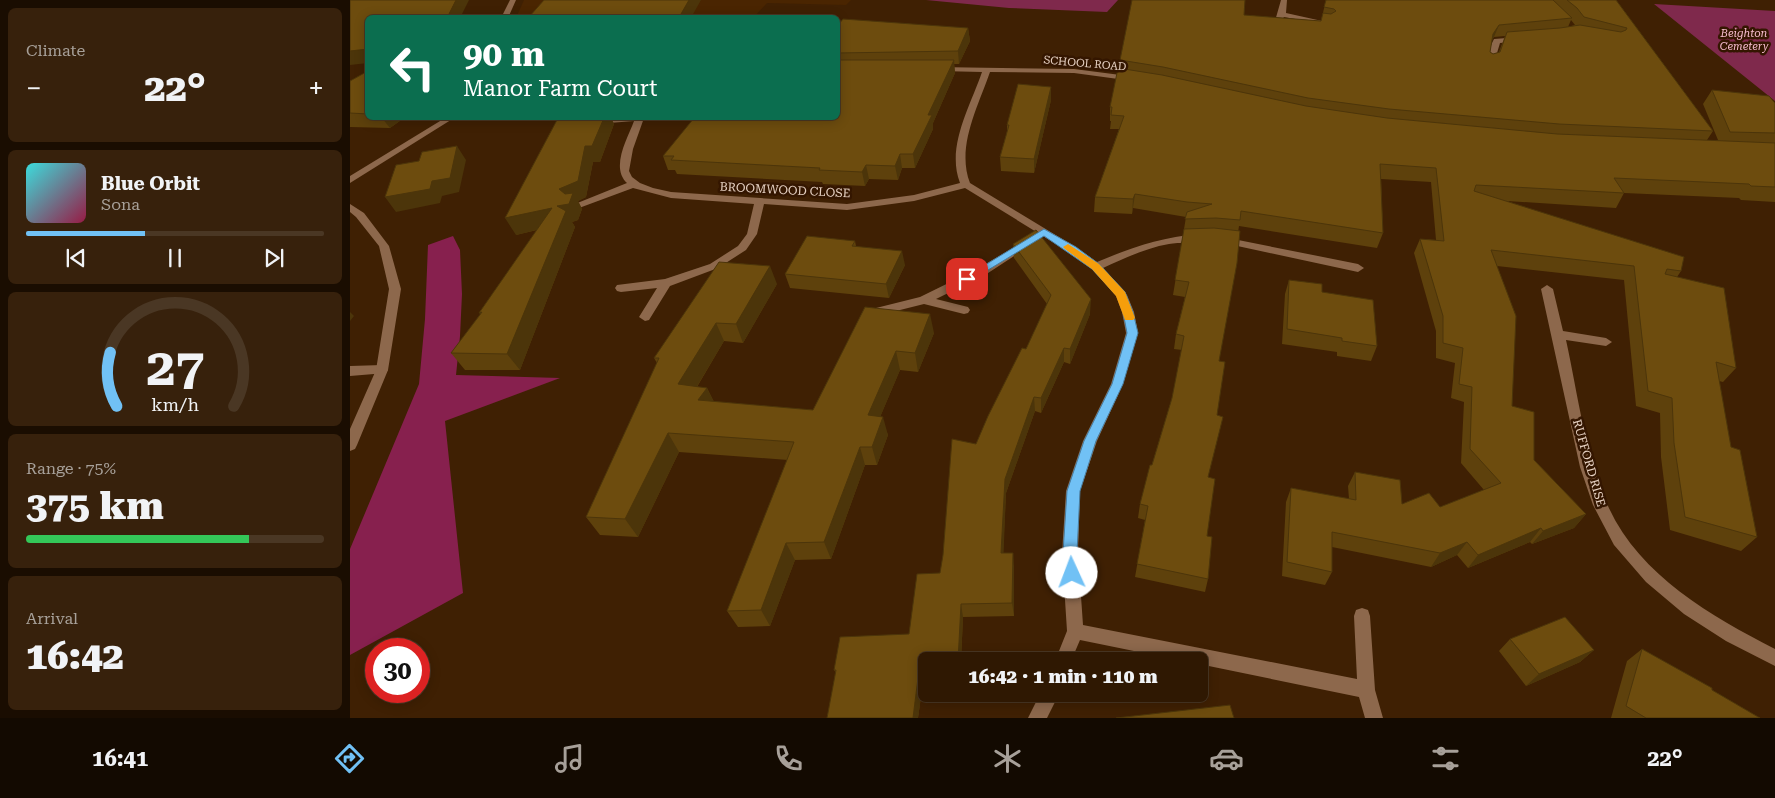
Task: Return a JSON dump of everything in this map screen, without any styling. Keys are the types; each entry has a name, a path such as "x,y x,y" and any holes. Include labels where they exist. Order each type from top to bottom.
{"street":[{"path":"506,15 513,0"},
{"path":"1270,24 1279,19 1282,14 1284,0"},
{"path":"1282,14 1327,23"},
{"path":"1490,63 1497,41 1524,39"},
{"name":"SCHOOL ROAD","path":"929,69 1074,72 1146,82"},
{"path":"987,69 961,144 960,170 966,185 1073,250 1096,267 1121,295 1128,312 1132,333 1117,384 1090,441 1073,491 1070,553 1075,631 1067,652"},
{"path":"350,180 447,120"},
{"path":"585,122 612,120"},
{"path":"575,206 633,184 624,176 623,164 637,120"},
{"name":"BROOMWOOD CLOSE","path":"633,184 647,191 671,195 847,208 914,198 966,185"},
{"path":"621,288 666,283 714,266 742,248 752,234 759,202"},
{"path":"350,207 360,215 384,246 396,290 382,370 350,445"},
{"path":"880,311 924,300 981,272 1044,232"},
{"path":"1096,267 1138,248 1173,239 1200,237 1237,241 1358,268"},
{"path":"645,317 666,283"},
{"name":"RUFFORD RISE","path":"1547,289 1559,335 1581,443 1599,503 1618,539 1644,571 1685,605 1724,632 1775,658"},
{"path":"924,300 964,310"},
{"path":"1559,335 1606,342"},
{"path":"350,371 382,370"},
{"path":"1362,616 1366,690 1374,718"},
{"path":"1075,631 1366,690"},
{"path":"1037,718 1046,702"}],"shaded area":[{"path":"524,0 851,0 846,5 767,3 756,15 517,15"},
{"path":"453,236 460,250 462,294 456,375 560,378 445,421 463,593 381,638 365,638 365,647 350,655 350,549 419,384 425,319 428,245"}],"green space":[{"path":"926,0 1118,0 1107,12 1009,8"},
{"name":"Beighton Cemetery","path":"1654,4 1775,11 1775,101"}],"building":[{"path":"350,0 456,0 448,15 365,15 365,49 350,51"},
{"path":"544,0 689,0 681,14 692,14 692,15 531,15"},
{"path":"1132,0 1245,0 1244,15 1321,21 1323,13 1331,14 1336,11 1324,7 1326,0 1553,0 1572,18 1499,25 1493,34 1490,52 1493,54 1500,52 1507,32 1580,25 1621,32 1626,30 1627,28 1584,17 1567,0 1616,0 1713,131 1559,124 1389,109 1308,98 1163,67 1120,60"},
{"path":"843,19 968,28 958,51 840,53 840,23"},
{"path":"840,60 954,60 928,115 932,115 913,154 900,154 895,166 866,165 862,172 671,160 674,156 663,156 692,120 840,120"},
{"path":"1118,68 1162,75 1306,106 1387,118 1557,134 1775,143 1775,187 1751,186 1749,184 1614,178 1624,193 1476,185 1474,191 1684,257 1681,271 1667,269 1665,274 1724,288 1736,368 1716,362 1731,447 1740,450 1757,537 1685,517 1674,443 1672,398 1648,391 1634,266 1491,250 1516,316 1512,406 1534,412 1534,460 1586,514 1543,531 1541,528 1478,555 1467,542 1440,553 1332,532 1332,572 1287,562 1291,488 1356,500 1355,472 1400,480 1402,504 1429,493 1440,507 1501,483 1470,449 1472,387 1459,384 1463,348 1443,343 1443,316 1420,239 1444,241 1436,168 1380,164 1383,233 1241,211 1240,220 1216,218 1185,219 1187,212 1212,204 1135,194 1133,199 1095,197 1124,116 1111,115 1112,107 1110,107"},
{"path":"365,73 365,114 350,113 350,81"},
{"path":"1018,84 1051,87 1034,159 1000,157"},
{"path":"1712,90 1769,96 1775,103 1775,133 1730,132"},
{"path":"557,120 603,120 592,146 585,146 578,181 559,189 565,194 573,193 569,204 557,206 566,211 507,354 451,353 482,312 479,313 552,208 505,218"},
{"path":"457,146 450,178 432,181 430,189 385,197 396,165 419,161 422,152"},
{"path":"1214,228 1240,231 1237,263 1219,361 1225,362 1217,415 1223,417 1208,477 1215,479 1207,536 1212,537 1208,579 1137,564 1148,506 1140,504 1150,465 1152,465 1172,398 1184,336 1176,334 1189,282 1175,280 1184,229"},
{"path":"1036,230 1091,299 1070,349 1064,348 1041,398 1034,397 1005,479 1001,553 1013,553 1012,603 961,604 958,652 918,652 918,678 913,718 827,718 840,637 909,634 917,574 940,573 952,439 976,444 1022,348 1026,349 1051,295 1013,244"},
{"path":"807,236 855,241 852,246 902,251 886,284 785,274"},
{"path":"719,262 770,266 736,324 716,323 678,384 707,388 698,400 813,410 865,307 930,314 915,353 896,351 868,415 883,417 872,447 860,447 824,542 786,543 761,610 727,611 794,442 668,433 625,519 586,517 659,358 654,358"},
{"path":"1289,280 1322,284 1322,292 1373,300 1377,346 1342,341 1342,338 1287,329"},
{"path":"1565,617 1594,650 1539,674 1510,639"},
{"path":"1642,649 1712,688 1712,690 1760,718 1646,718 1626,706"},
{"path":"1230,705 1234,718 1116,718"}],"slow traffic":[{"path":"1068,247 1096,267 1121,295 1129,318"}],"route":[{"path":"967,279 1044,232 1096,267 1121,295 1128,312 1132,333 1117,384 1090,441 1073,491 1070,553 1072,573"}]}
